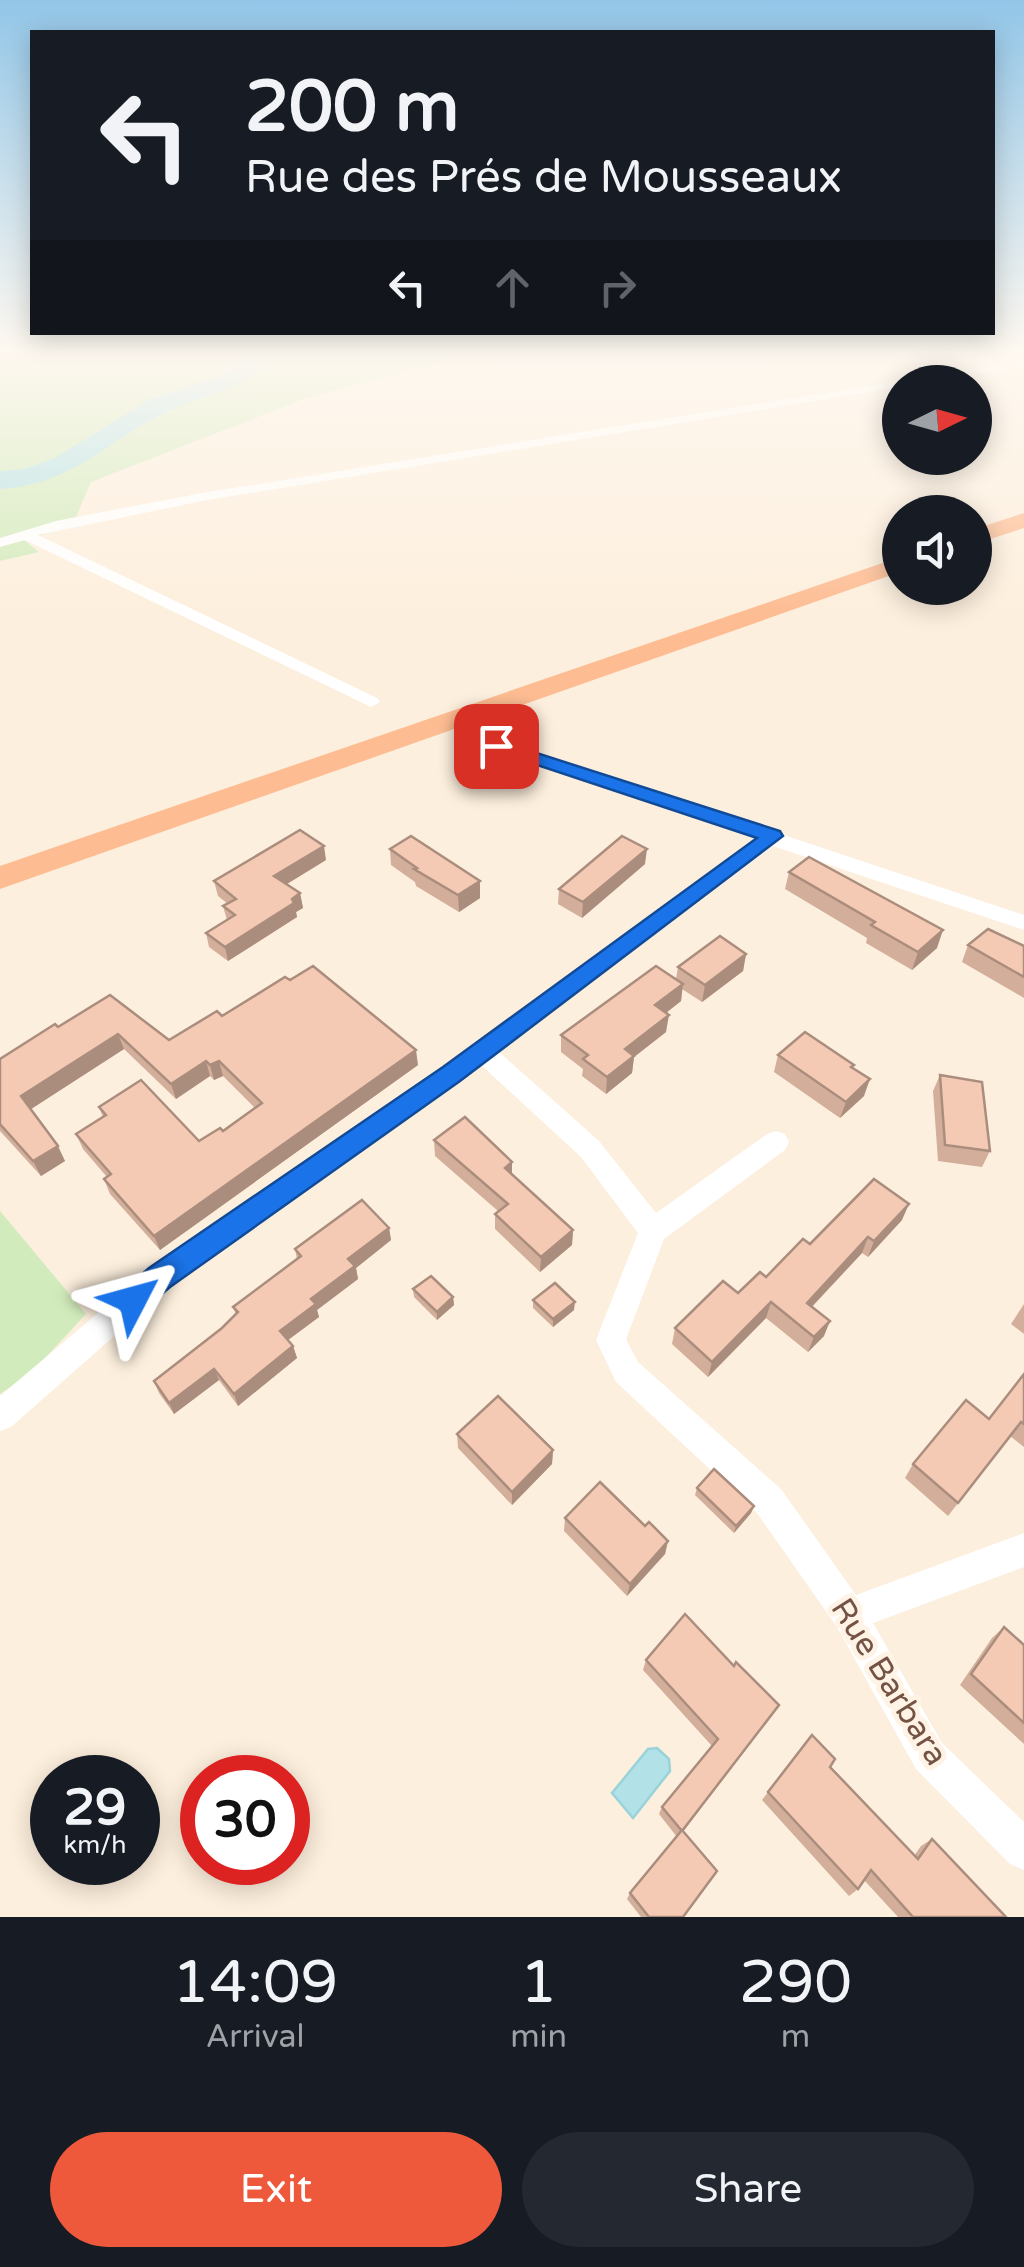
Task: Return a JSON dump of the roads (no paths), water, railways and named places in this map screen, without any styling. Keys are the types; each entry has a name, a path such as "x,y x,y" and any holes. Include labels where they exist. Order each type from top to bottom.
{"highway":[{"path":"992,516 1024,505"},
{"path":"992,531 1024,520"},
{"path":"0,858 882,555"},
{"path":"0,878 882,570"}],"street":[{"path":"0,543 24,534 202,496 559,438"},
{"path":"24,534 372,702"},
{"path":"496,746 1024,923"},
{"path":"0,1416 160,1278 481,1052 772,836"},
{"path":"481,1052 590,1149 652,1231 776,1142"},
{"name":"Rue Barbara","path":"652,1231 612,1340 626,1372 769,1501 848,1615 929,1756 1024,1850"},
{"path":"848,1615 1024,1550"}],"water":[{"path":"657,1748 669,1759 670,1771 633,1818 612,1793 648,1749"}],"waterway":[{"path":"0,480 28,478 63,465 106,438"}]}
